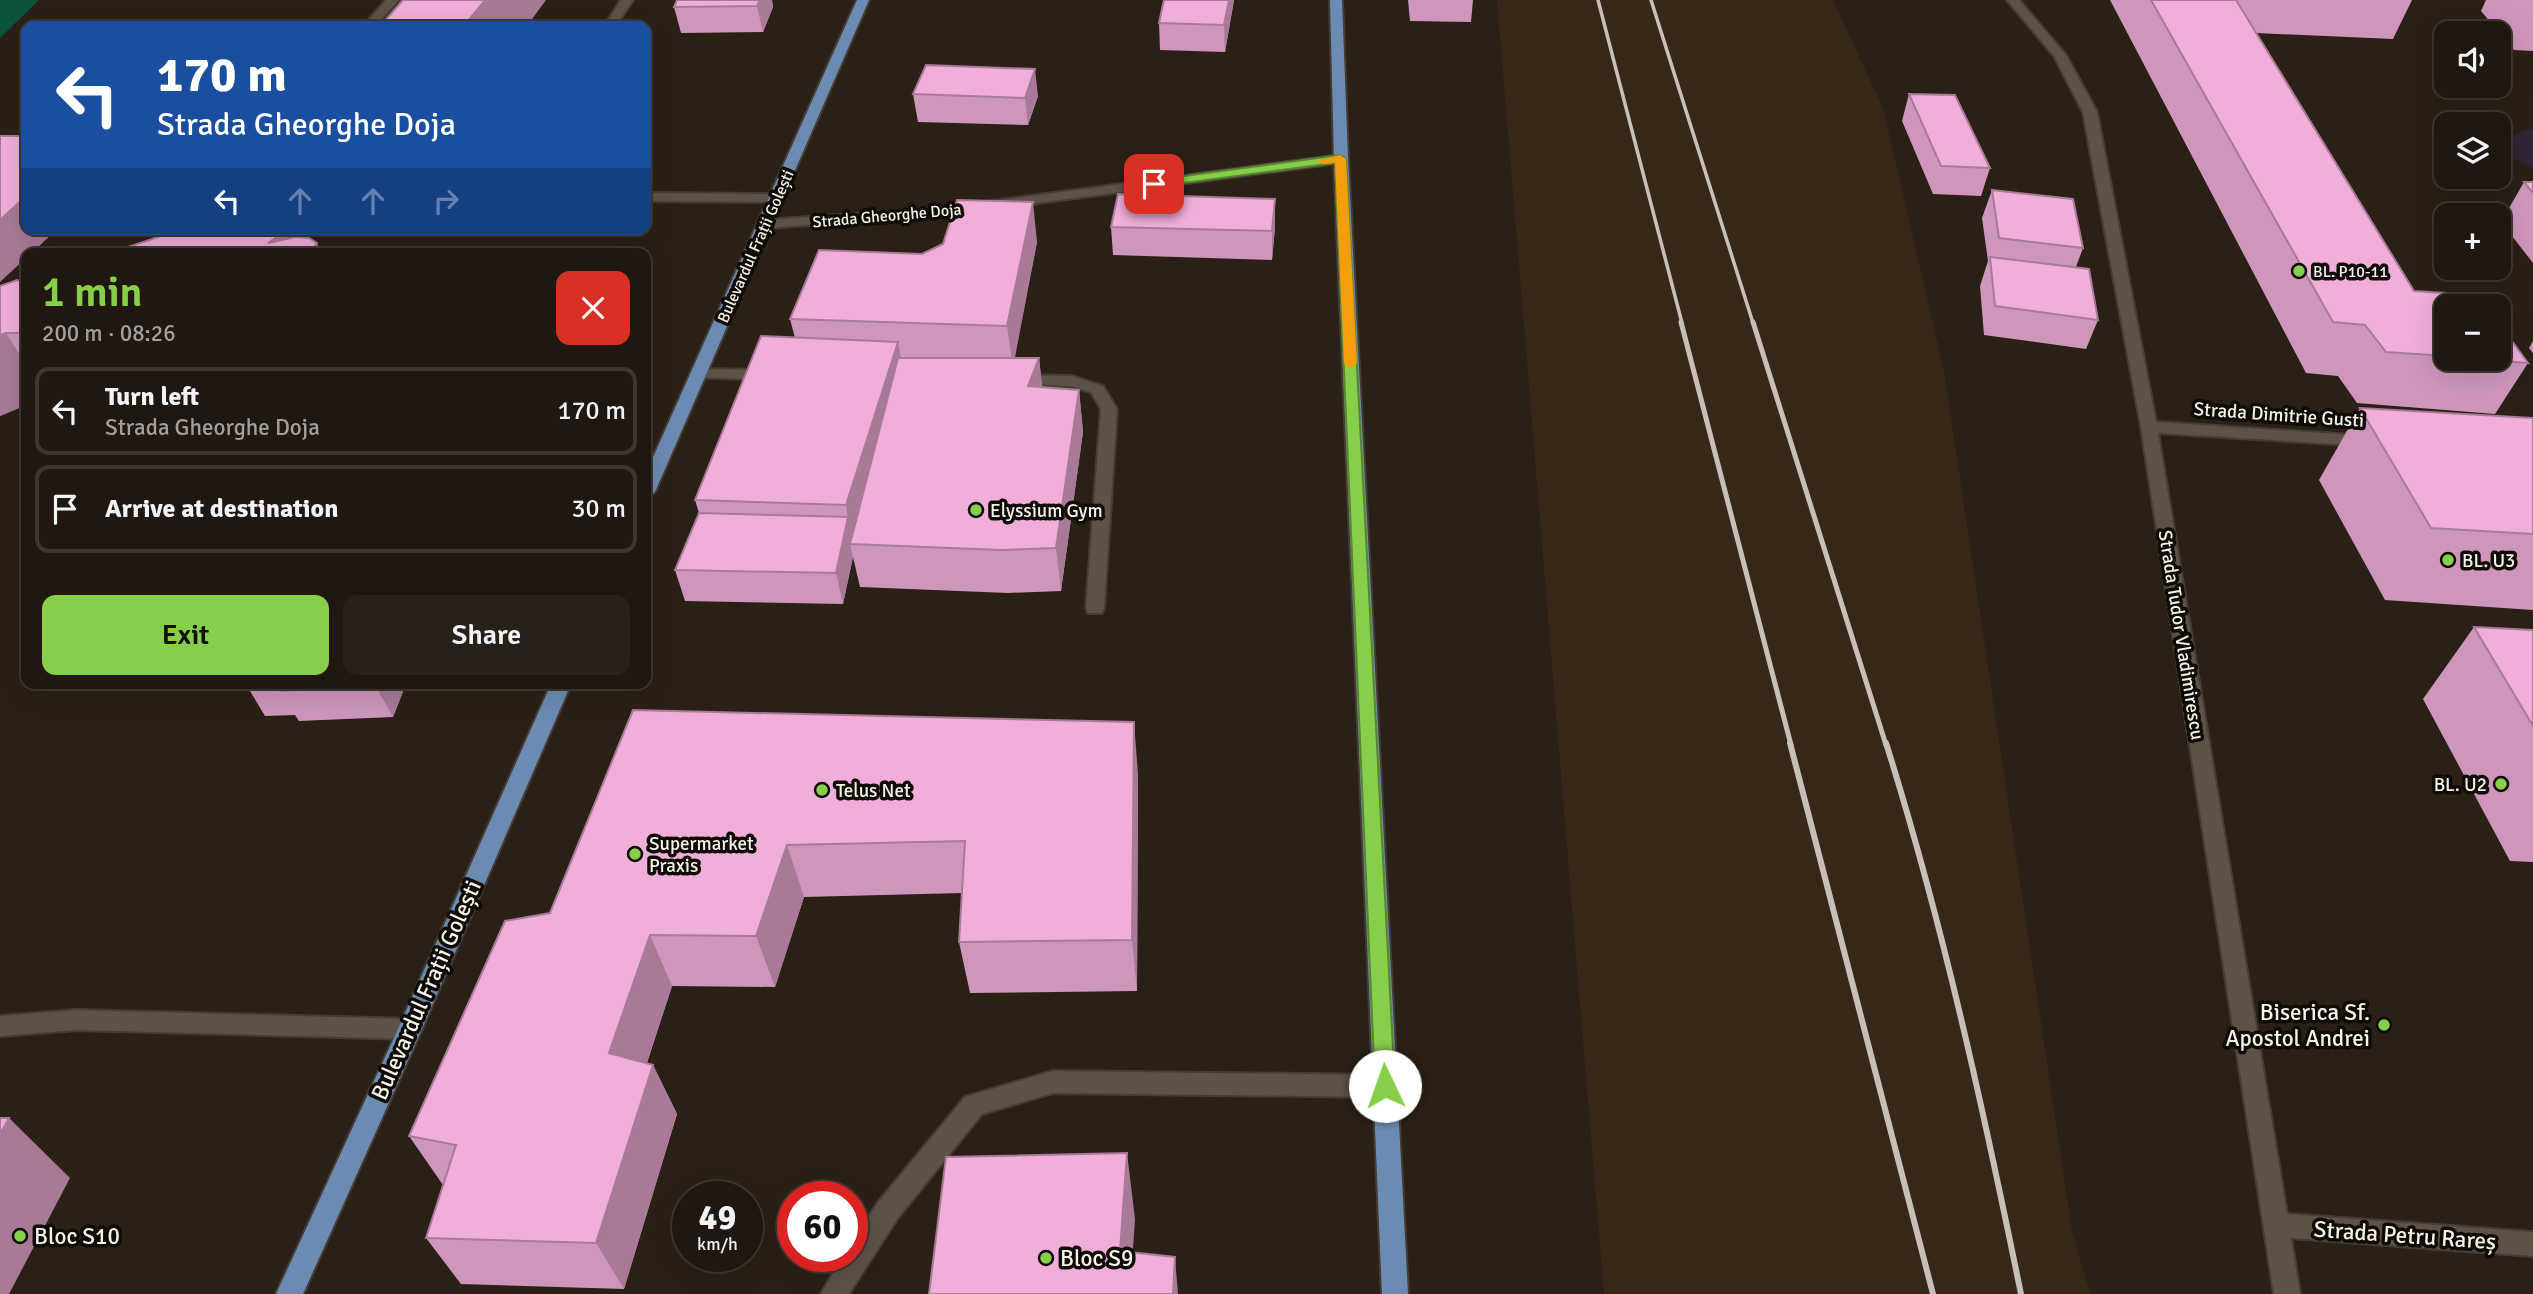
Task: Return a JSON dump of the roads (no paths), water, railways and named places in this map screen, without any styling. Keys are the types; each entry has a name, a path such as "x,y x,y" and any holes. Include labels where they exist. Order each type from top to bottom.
{"main road":[{"name":"Bulevardul Frații Golești","path":"651,481 863,0"},
{"path":"1336,0 1340,159 1395,1294"},
{"name":"Bulevardul Frații Golești","path":"289,1294 410,1029 559,689"}],"street":[{"path":"374,21 393,0"},
{"path":"613,21 627,0"},
{"name":"Strada Tudor Vladimirescu","path":"2013,0 2060,55 2090,112 2149,427 2287,1294"},
{"name":"Strada Gheorghe Doja","path":"766,223 940,212 1340,159"},
{"path":"651,197 777,198"},
{"path":"698,374 781,375"},
{"path":"1002,379 1071,381 1097,389 1109,409 1095,608"},
{"name":"Strada Dimitrie Gusti","path":"2149,427 2382,442"},
{"path":"0,1026 78,1020 410,1029"},
{"path":"834,1294 888,1210 974,1105 1053,1082 1385,1086"},
{"name":"Strada Petru Rareș","path":"2277,1225 2533,1244"}],"railway":[{"path":"1598,0 1682,323"},
{"path":"1651,0 1753,323"},
{"path":"1681,322 1791,745"},
{"path":"1753,322 1886,745"},
{"path":"1790,743 1933,1294"},
{"path":"1886,743 1926,879 1961,1017 2021,1294"}],"place":[{"name":"BL. P10-11","path":"2299,271"},
{"name":"Elyssium Gym","path":"976,510"},
{"name":"BL. U3","path":"2448,560"},
{"name":"BL. U2","path":"2501,784"},
{"name":"Telus Net","path":"822,790"},
{"name":"Supermarket Praxis","path":"635,854"},
{"name":"Biserica Sf. Apostol Andrei","path":"2384,1025"},
{"name":"Bloc S10","path":"20,1236"},
{"name":"Bloc S9","path":"1046,1258"}]}
